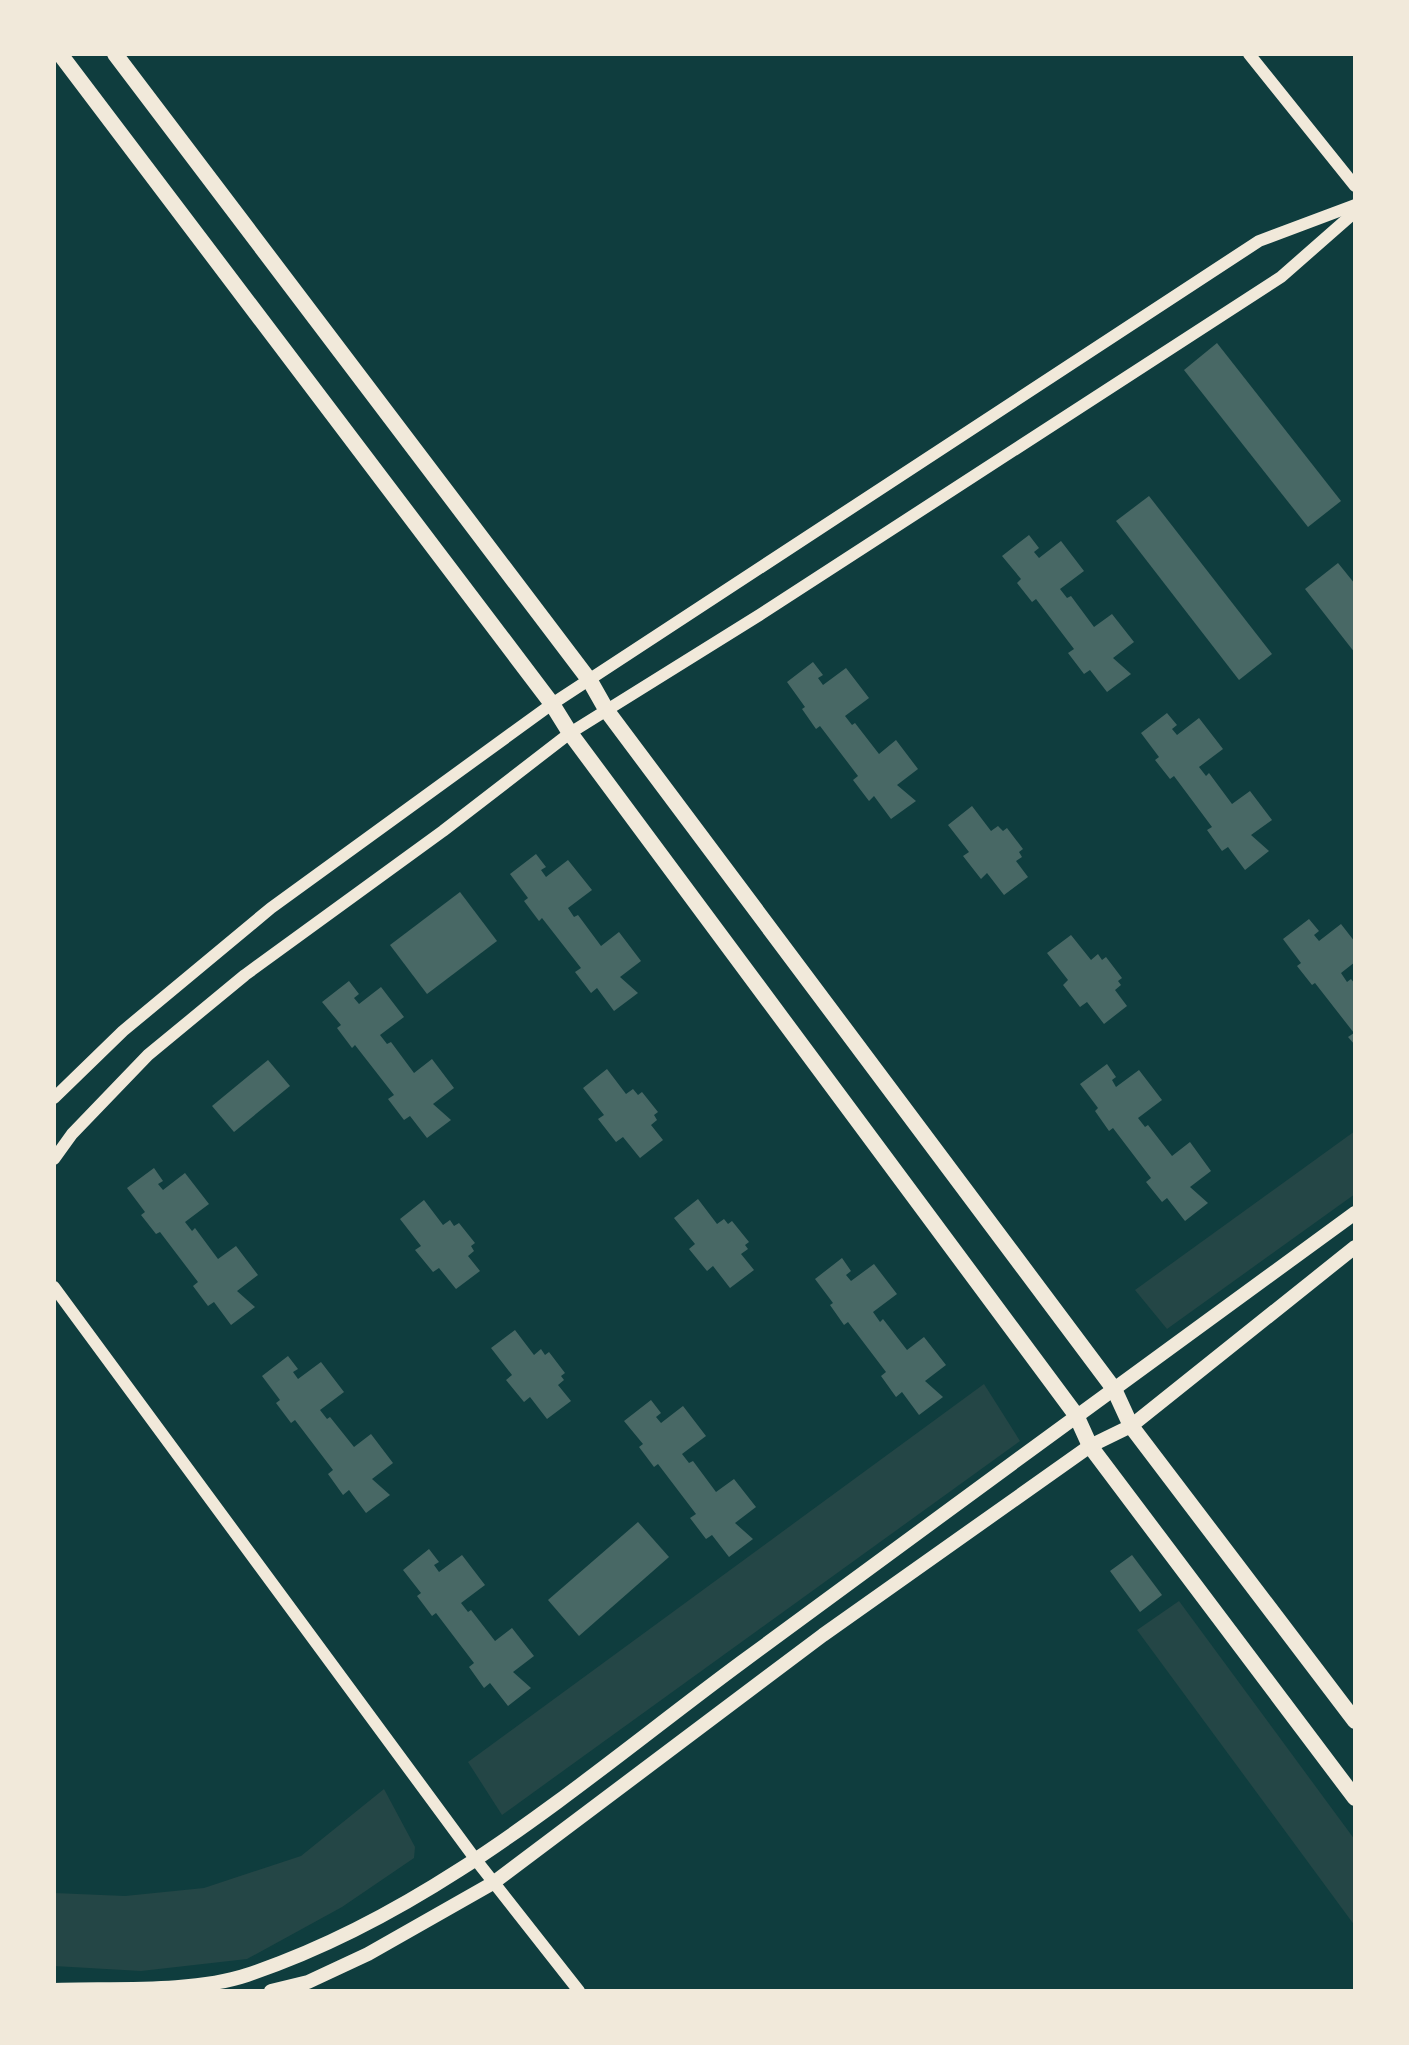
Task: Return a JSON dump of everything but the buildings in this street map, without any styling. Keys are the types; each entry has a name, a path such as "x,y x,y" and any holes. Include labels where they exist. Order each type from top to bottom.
{"main road":[{"path":"60,54 552,704 570,733 1076,1415 1090,1446 1355,1798"},
{"path":"115,54 590,681 607,711 1114,1389 1131,1426 1355,1721"},
{"path":"54,1990 174,1986 243,1976 385,1916 476,1860 1076,1415 1355,1213"},
{"path":"271,1991 308,1982 368,1954 493,1883 823,1635 1090,1446 1131,1426 1355,1247"}],"street":[{"path":"1249,54 1355,186"},
{"path":"54,1098 123,1031 271,908 552,704 1259,241 1355,205"},
{"path":"54,1160 72,1134 148,1055 245,975 443,831 570,733 1281,277 1355,212"},
{"path":"54,1287 493,1883 579,1991"}],"shaded area":[{"path":"1355,1131 1355,1194 1167,1329 1135,1290"},
{"path":"984,1384 1020,1441 502,1815 468,1762"},
{"path":"1179,1601 1355,1840 1355,1926 1137,1630"},
{"path":"384,1789 415,1847 414,1858 342,1907 247,1959 141,1971 54,1966 54,1893 125,1896 204,1888 301,1856"}]}
